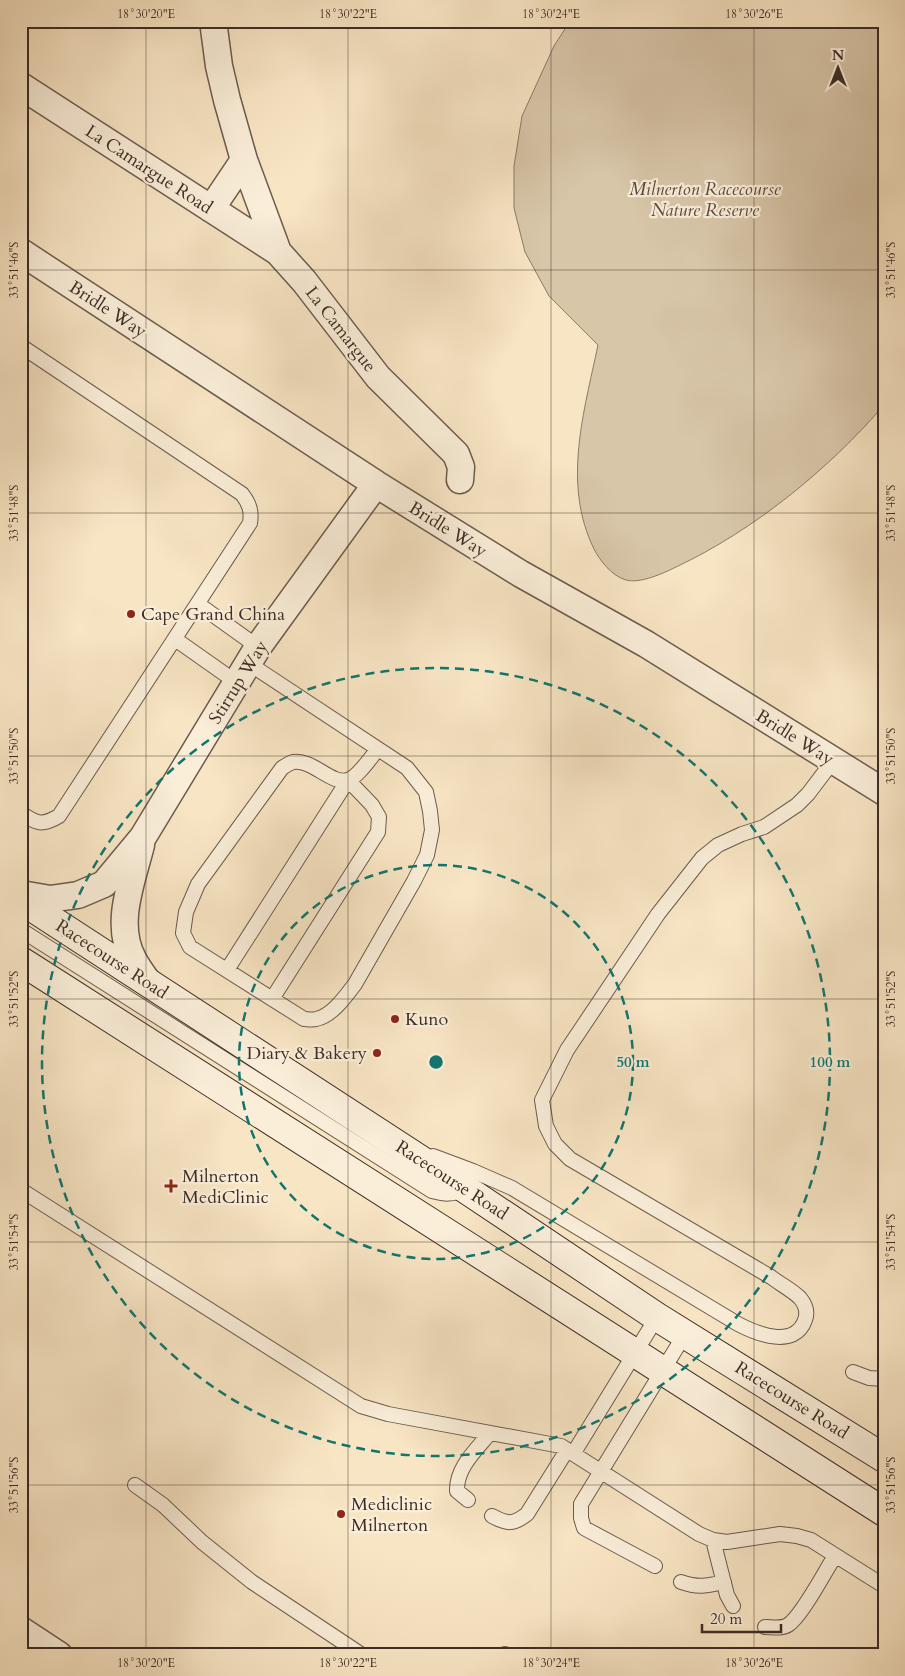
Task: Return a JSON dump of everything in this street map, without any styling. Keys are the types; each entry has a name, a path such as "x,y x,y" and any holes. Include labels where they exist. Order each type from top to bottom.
{"main road":[{"name":"Racecourse Road","path":"21,900 464,1188 657,1317 884,1458"},
{"path":"21,961 884,1512"}],"street":[{"name":"La Camargue","path":"214,21 221,75 244,160 278,252 304,281 378,377 456,454 462,467 460,480"},
{"name":"La Camargue Road","path":"21,86 278,252"},
{"path":"210,209 244,160"},
{"name":"Bridle Way","path":"21,252 376,484 521,574 646,644 884,792"},
{"name":"Stirrup Way","path":"21,894 50,899 78,895 104,884 143,837 248,664 376,484"},
{"name":"Stirrup Way","path":"143,837 127,898 124,916 124,935 132,959 148,982"},
{"path":"21,1630 59,1655"}],"lane":[{"path":"21,346 242,494 247,500 251,511 250,523 59,816 47,823 34,822 21,813"},
{"path":"198,604 248,664"},
{"path":"175,639 248,664 407,768 426,792 432,830 427,856 414,881 355,984 346,996 328,1013 316,1020 304,1019 272,999 227,970 190,947 183,933 186,912 198,884 282,768 293,762 312,765 337,780 348,780 372,805 379,816 378,832 272,999"},
{"path":"227,970 348,780 358,773 378,749"},
{"path":"393,1142 473,1171 512,1188 633,1262 738,1324 757,1333 785,1337 802,1327 806,1316 806,1308 800,1298 771,1278 570,1159 555,1144 546,1126 542,1100 567,1050 658,914 702,858 718,844 764,827 789,811 808,794 833,761"},
{"path":"21,930 432,1191 445,1194 457,1193 464,1188"},
{"path":"21,1190 361,1406 388,1414 561,1446 699,1534 713,1540 727,1542 780,1534 797,1536 811,1540 884,1586"},
{"path":"492,1516 507,1523 519,1520 527,1514 636,1354 657,1317"},
{"path":"655,1566 584,1528 581,1518 581,1504 685,1334"},
{"path":"853,1372 869,1378 884,1379"},
{"path":"468,1500 458,1491 457,1481 463,1467 490,1433"},
{"path":"135,1485 163,1505 202,1542 252,1582 362,1655"},
{"path":"713,1540 727,1595 733,1606"},
{"path":"765,1627 781,1628 788,1625 799,1614 835,1556"},
{"path":"682,1582 706,1587 724,1582"}],"green space":[{"name":"Milnerton Racecourse Nature Reserve","path":"570,21 884,21 884,405 814,475 761,517 733,536 665,572 632,581 621,578 611,572 594,549 584,524 579,499 579,448 582,422 598,345 549,296 525,252 514,208 514,166 522,116 554,46"}],"place":[{"name":"Cape Grand China","path":"131,614"},
{"name":"Kuno","path":"395,1019"},
{"name":"Diary & Bakery","path":"377,1053"},
{"name":"Milnerton MediClinic","path":"171,1186"},
{"name":"Mediclinic Milnerton","path":"341,1514"}]}
